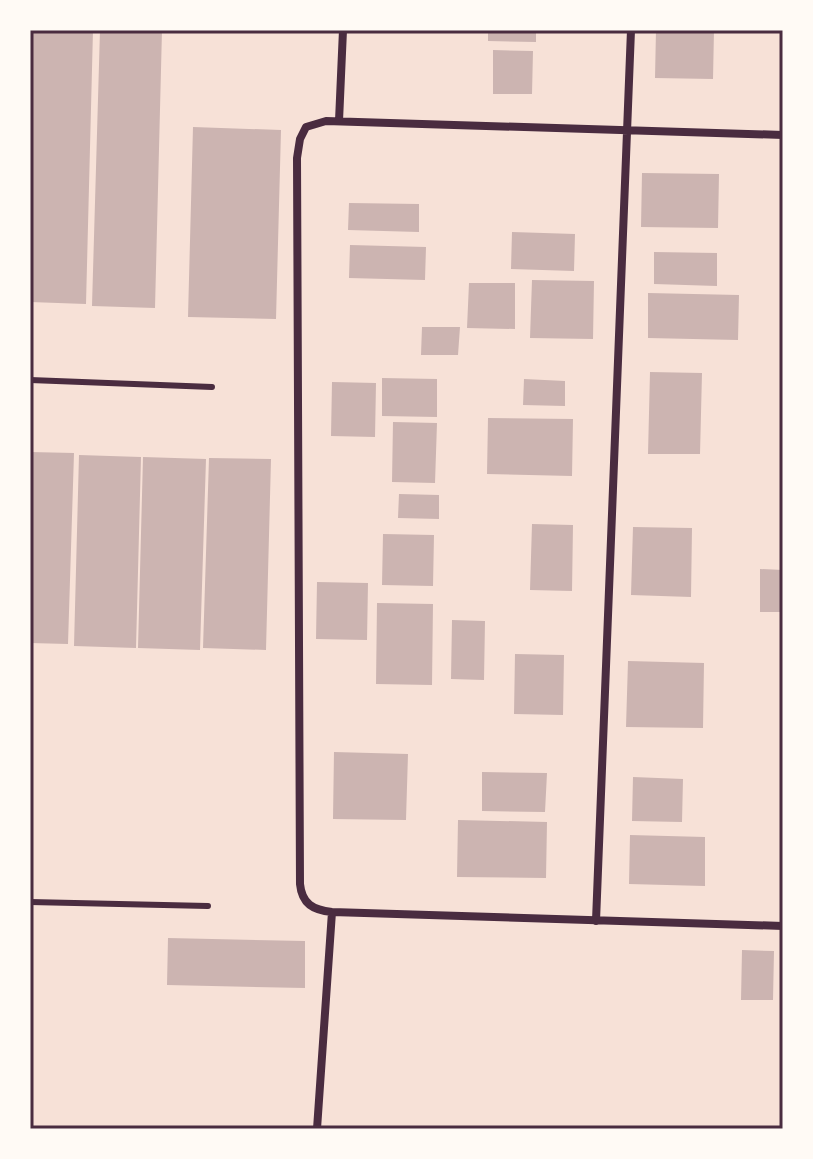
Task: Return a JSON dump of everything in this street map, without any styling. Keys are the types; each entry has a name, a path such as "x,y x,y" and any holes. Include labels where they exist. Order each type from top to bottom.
{"street":[{"path":"339,121 343,30"},
{"path":"596,921 631,30"},
{"path":"783,135 316,122 306,127 300,139 297,158 300,884 307,904 332,912 783,926"},
{"path":"317,1129 332,912"}],"lane":[{"path":"30,380 212,387"},
{"path":"30,902 208,906"}],"building":[{"path":"30,30 93,30 86,304 30,302"},
{"path":"100,30 162,30 155,308 92,306"},
{"path":"488,30 536,30 536,42 488,41"},
{"path":"656,30 714,30 713,79 655,78"},
{"path":"493,50 533,51 532,94 493,94"},
{"path":"193,127 281,130 276,319 188,317"},
{"path":"642,173 719,174 718,228 641,227"},
{"path":"349,203 419,204 419,232 348,230"},
{"path":"512,232 575,234 574,271 511,269"},
{"path":"350,245 426,247 425,280 349,278"},
{"path":"654,252 717,253 717,286 654,284"},
{"path":"532,280 594,281 593,339 530,338"},
{"path":"469,283 515,283 515,329 467,328"},
{"path":"648,293 739,295 738,340 648,338"},
{"path":"422,327 460,327 458,355 421,355"},
{"path":"650,372 702,373 700,454 648,454"},
{"path":"382,378 437,379 437,417 382,416"},
{"path":"524,379 565,381 565,406 523,405"},
{"path":"332,382 376,383 375,437 331,436"},
{"path":"488,418 573,419 572,476 487,474"},
{"path":"393,422 437,423 435,483 392,482"},
{"path":"30,452 74,453 68,644 30,643"},
{"path":"79,455 141,457 136,648 74,646"},
{"path":"143,457 206,459 200,650 138,648"},
{"path":"209,458 271,459 266,650 203,648"},
{"path":"399,494 439,495 439,519 398,518"},
{"path":"532,524 573,525 572,591 530,590"},
{"path":"633,527 692,528 691,597 631,595"},
{"path":"383,534 434,535 433,586 382,585"},
{"path":"760,569 783,570 783,612 760,612"},
{"path":"317,582 368,583 367,640 316,639"},
{"path":"377,603 433,604 432,685 376,684"},
{"path":"452,620 485,621 484,680 451,679"},
{"path":"780,648 783,648 783,691 780,691"},
{"path":"515,654 564,655 563,715 514,714"},
{"path":"628,661 704,663 703,728 626,727"},
{"path":"334,752 408,754 406,820 333,819"},
{"path":"482,772 547,773 545,812 482,811"},
{"path":"633,777 683,779 682,822 632,821"},
{"path":"458,820 547,822 546,878 457,877"},
{"path":"630,835 705,837 705,886 629,884"},
{"path":"168,938 305,941 305,988 167,985"},
{"path":"742,950 774,951 773,1000 741,1000"}]}
